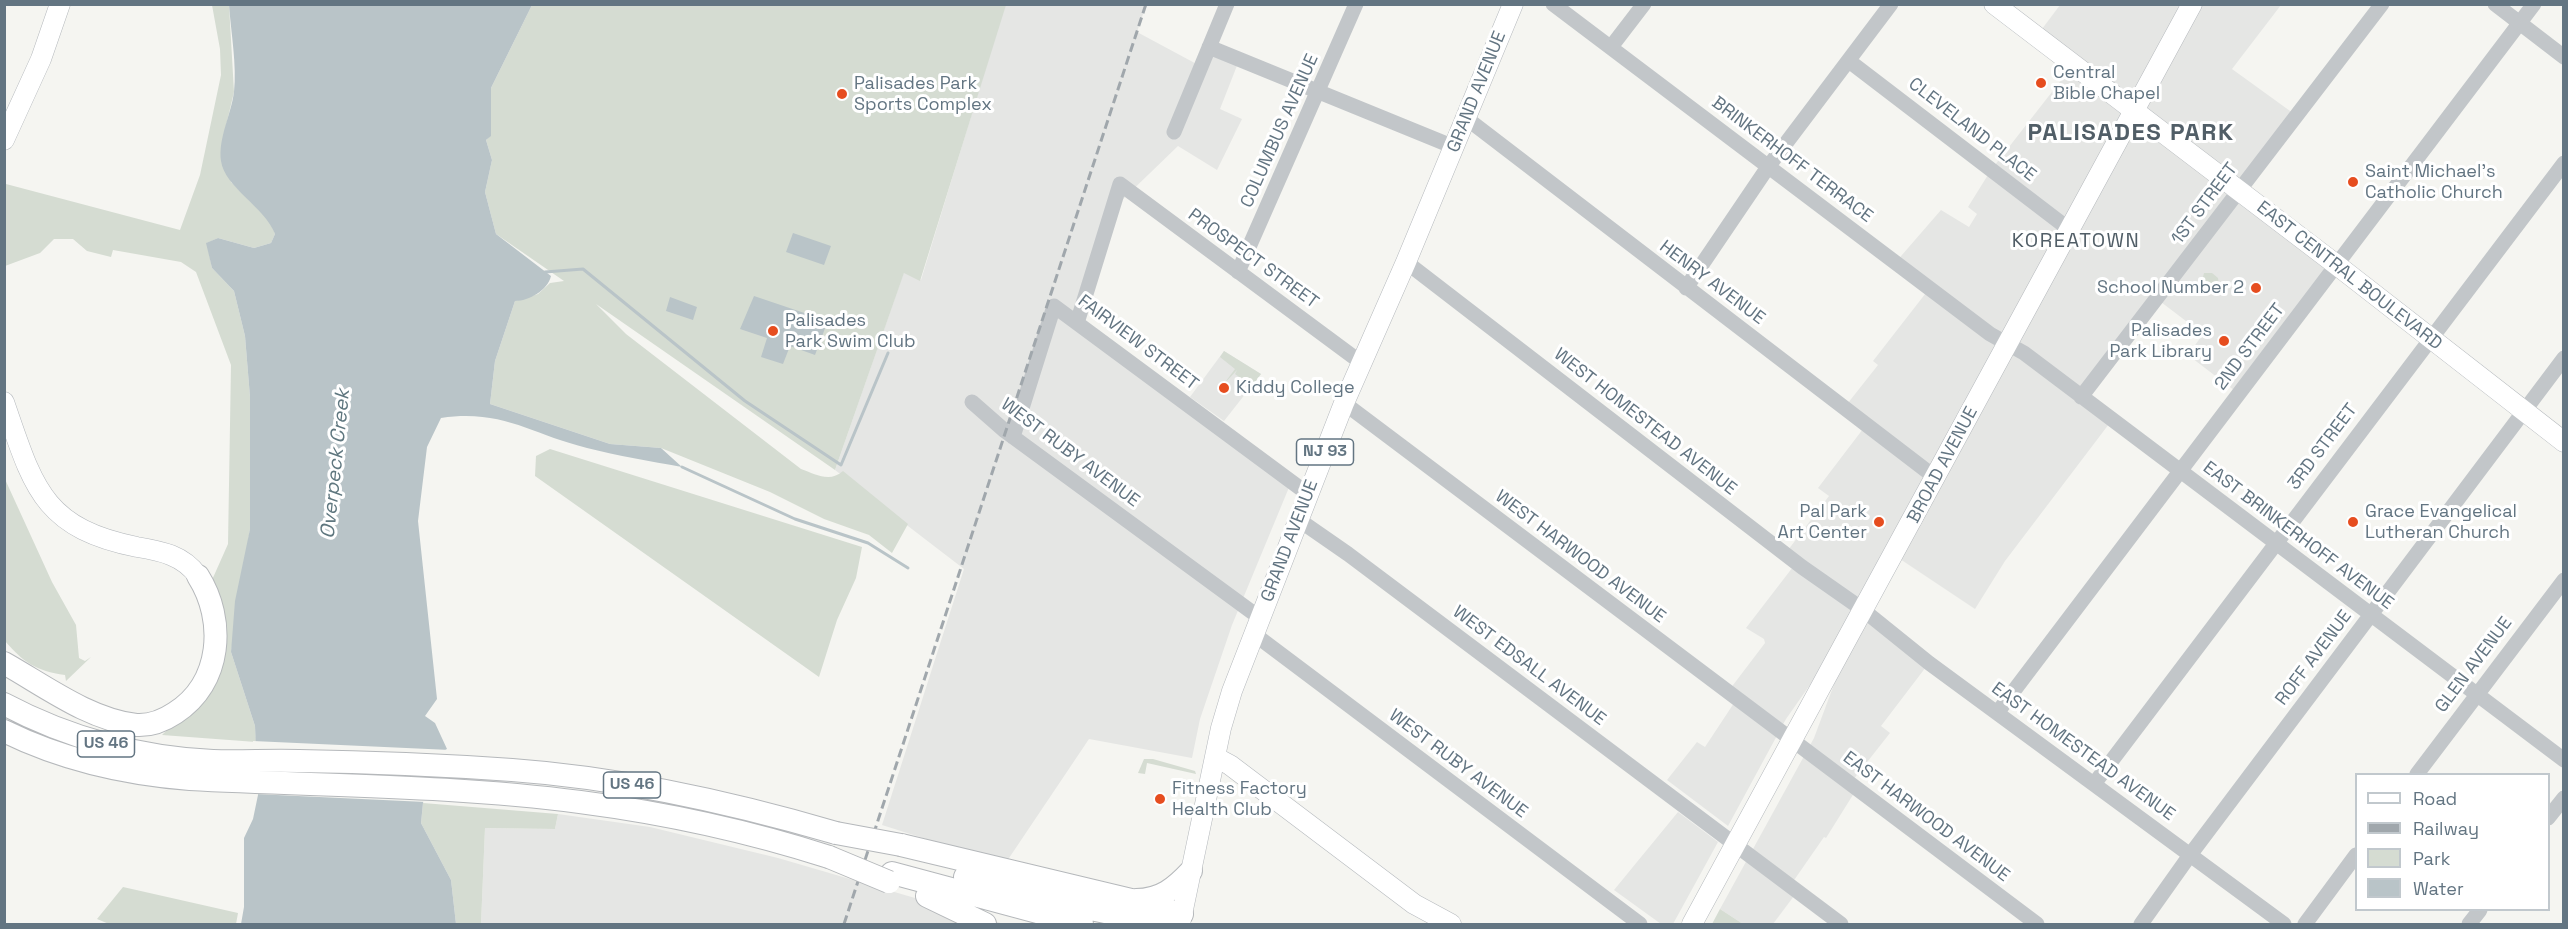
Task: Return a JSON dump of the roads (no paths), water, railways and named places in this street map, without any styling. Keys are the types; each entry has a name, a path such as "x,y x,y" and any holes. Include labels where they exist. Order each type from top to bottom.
{"highway":[{"path":"4,663 59,695 100,714 136,725 161,721 192,699 208,675 214,655 214,614 210,598 198,576"},
{"path":"4,671 47,701 98,725 213,764"},
{"name":"US 46","path":"4,704 51,726 96,741 160,756 213,764 452,791 544,798 637,810 714,825 829,857 895,864"},
{"name":"US 46","path":"4,730 69,758 138,774 213,764 300,761 459,767 551,774 649,787 733,805 836,833 895,864"},
{"path":"4,741 40,754 69,758"},
{"path":"895,864 1131,900 1148,900 1164,894 1191,871"},
{"path":"895,864 1036,896 1167,921"},
{"path":"895,864 936,900 985,924"},
{"path":"895,864 1082,924"},
{"path":"1131,900 1167,921"}],"main road":[{"path":"4,140 41,59 60,4"},
{"name":"GRAND AVENUE","path":"1167,921 1191,871 1228,703 1257,626 1344,403 1363,364 1513,4"},
{"name":"EAST CENTRAL BOULEVARD","path":"1994,4 2338,266 2430,340 2564,442"},
{"name":"BROAD AVENUE","path":"1692,924 2192,4"},
{"path":"4,402 33,482 59,514 77,528 99,538 176,557 198,576"},
{"path":"1215,757 1230,765 1414,904 1451,924"}],"street":[{"path":"1174,132 1227,4"},
{"name":"COLUMBUS AVENUE","path":"1238,272 1319,93 1356,4"},
{"name":"BRINKERHOFF TERRACE","path":"1553,4 1990,334 2008,345"},
{"path":"1611,47 1644,4"},
{"path":"1686,288 1768,167 1891,4"},
{"name":"1ST STREET","path":"2080,397 2382,4"},
{"path":"2495,4 2564,57"},
{"name":"2ND STREET","path":"1997,713 2338,266 2534,4"},
{"path":"1209,47 1454,147"},
{"name":"CLEVELAND PLACE","path":"1849,61 2070,230"},
{"name":"HENRY AVENUE","path":"1466,118 1936,478"},
{"name":"3RD STREET","path":"2094,784 2274,542 2564,163"},
{"name":"PROSPECT STREET","path":"1077,322 1120,184 1363,364"},
{"name":"WEST HOMESTEAD AVENUE","path":"1406,262 1796,563 1862,609"},
{"name":"FAIRVIEW STREET","path":"1013,437 1054,306 1308,494"},
{"name":"EAST BRINKERHOFF AVENUE","path":"2008,345 2180,471 2564,760"},
{"name":"ROFF AVENUE","path":"2141,924 2190,855 2564,358"},
{"name":"WEST RUBY AVENUE","path":"972,402 1013,437 1640,924"},
{"name":"WEST HARWOOD AVENUE","path":"1344,403 1750,710 1794,739"},
{"name":"WEST EDSALL AVENUE","path":"1299,520 1840,924"},
{"name":"GLEN AVENUE","path":"2418,773 2564,580"},
{"name":"EAST HOMESTEAD AVENUE","path":"1862,609 1997,713 2284,924"},
{"name":"EAST HARWOOD AVENUE","path":"1794,739 1837,776 2037,924"},
{"path":"2550,816 2564,798"},
{"path":"2305,924 2355,856"},
{"path":"2469,924 2479,911"}],"water":[{"name":"Overpeck Creek","path":"229,5 532,5 491,88 491,136 486,140 492,160 485,192 496,234 551,276 546,286 537,294 515,301 495,361 490,404 610,444 661,448 682,467 587,448 499,420 463,416 441,418 427,447 418,521 437,699 425,716 435,723 447,749 436,755 423,803 421,823 451,880 456,924 241,924 244,907 244,838 253,819 258,795 255,726 231,652 235,601 250,529 250,397 245,336 234,291 212,268 206,243 218,238 254,248 271,243 275,234 263,215 230,180 221,161 221,144 235,82"},
{"path":"793,233 831,246 824,265 786,252"},
{"path":"754,296 825,320 827,323 815,355 790,346 783,364 761,357 767,338 740,329"},
{"path":"670,297 697,307 693,320 666,311"}],"waterway":[{"path":"545,272 583,269 745,401 841,465 888,353"},
{"path":"682,467 795,519 868,543 908,568"}],"railway":[{"path":"844,924 1146,4"}],"place":[{"name":"Central Bible Chapel","path":"2041,83"},
{"name":"Palisades Park Sports Complex","path":"842,94"},
{"name":"Saint Michael's Catholic Church","path":"2353,182"},
{"name":"School Number 2","path":"2256,288"},
{"name":"Palisades Park Swim Club","path":"773,331"},
{"name":"Palisades Park Library","path":"2224,341"},
{"name":"Kiddy College","path":"1224,388"},
{"name":"Pal Park Art Center","path":"1879,522"},
{"name":"Grace Evangelical Lutheran Church","path":"2353,522"},
{"name":"Fitness Factory Health Club","path":"1160,799"}],"district":[{"name":"PALISADES PARK","path":"2131,133"},
{"name":"KOREATOWN","path":"2076,242"}]}
